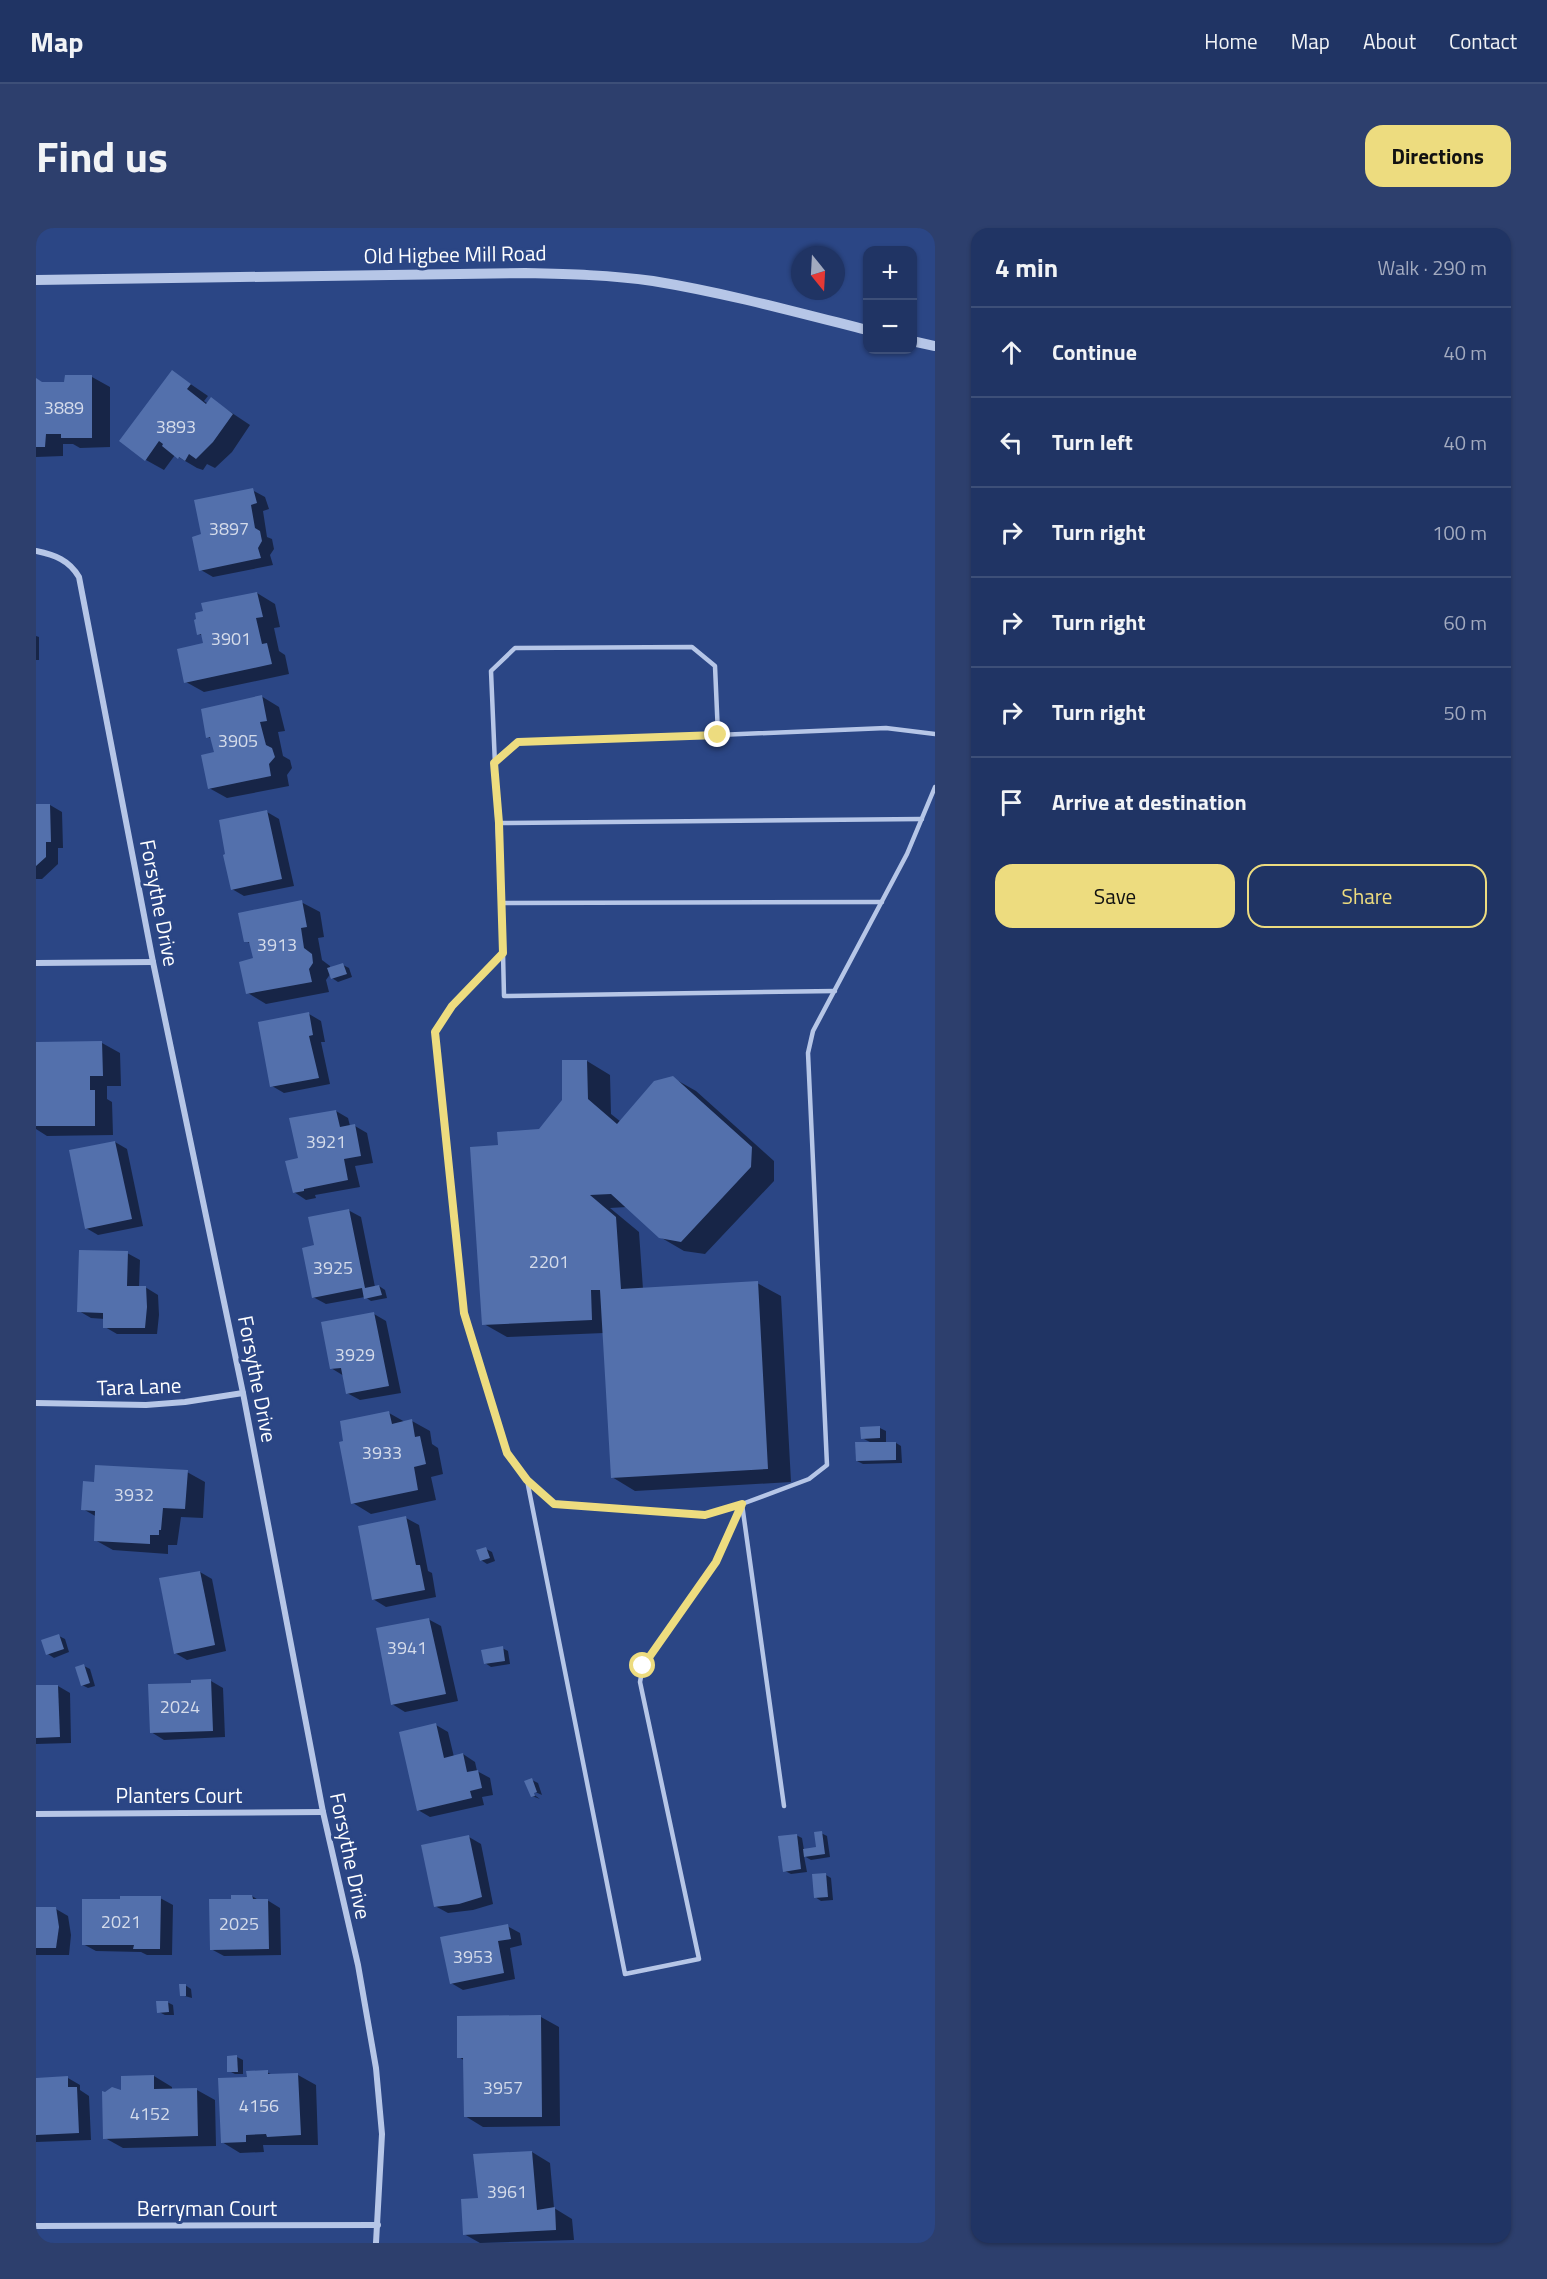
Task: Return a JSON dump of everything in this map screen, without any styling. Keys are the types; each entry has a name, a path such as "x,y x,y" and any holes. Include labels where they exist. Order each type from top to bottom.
{"street":[{"name":"Old Higbee Mill Road","path":"36,280 525,273 595,275 652,281 709,291 863,329"},
{"path":"917,342 935,346"},
{"name":"Forsythe Drive","path":"36,551 58,556 80,577 153,962 243,1393 323,1812 358,1965 376,2068 382,2134 376,2243"},
{"path":"36,963 153,962"},
{"name":"Tara Lane","path":"36,1403 146,1405 185,1402 243,1393"},
{"name":"Planters Court","path":"36,1814 323,1812"},
{"name":"Berryman Court","path":"36,2226 378,2225"}],"lane":[{"path":"718,735 715,666 692,647 515,648 491,671 494,763 499,823 504,996 835,991"},
{"path":"494,763 518,742 886,728 935,734"},
{"path":"503,953 452,1006 435,1032 464,1313 507,1453 527,1480 554,1504 705,1515 809,1479 827,1465 808,1053 813,1031 907,854 935,787"},
{"path":"499,823 922,819"},
{"path":"502,903 882,902"},
{"path":"527,1480 625,1974 699,1959 640,1682 643,1666 716,1562 742,1504"},
{"path":"742,1504 784,1806"}],"building":[{"path":"172,370 191,384 187,389 206,404 211,397 233,414 213,442 196,459 189,454 185,461 179,457 178,459 159,441 145,461 119,441"},
{"path":"65,375 92,375 92,438 61,438 61,434 46,434 45,447 36,447 36,378 42,382 64,382"},
{"path":"253,488 257,503 251,505 255,528 260,531 262,541 258,548 261,558 199,571 192,537 201,534 194,500"},
{"path":"257,592 263,617 256,618 262,644 267,643 272,664 184,683 177,649 203,643 201,634 197,635 194,620 196,619 195,613 203,611 201,603"},
{"path":"262,695 267,721 260,722 266,745 272,748 275,757 269,764 271,776 208,789 201,755 214,752 210,737 206,738 201,709"},
{"path":"36,804 50,804 51,842 46,842 46,857 36,866"},
{"path":"267,810 282,879 231,890 223,855 225,854 219,820"},
{"path":"302,900 307,927 301,928 304,948 312,954 313,963 309,969 312,982 246,994 239,962 253,958 249,942 244,942 238,913"},
{"path":"343,963 347,974 331,979 327,968"},
{"path":"309,1012 313,1035 309,1036 319,1078 270,1087 258,1022"},
{"path":"102,1041 103,1076 90,1076 90,1090 95,1090 95,1126 36,1126 36,1042"},
{"path":"562,1060 587,1060 588,1099 617,1124 654,1081 673,1076 752,1147 751,1167 681,1242 659,1238 611,1194 590,1195 616,1217 621,1289 758,1281 768,1469 611,1478 600,1290 591,1290 592,1320 482,1325 470,1147 498,1145 497,1132 539,1129 562,1100"},
{"path":"336,1110 340,1127 355,1124 361,1156 344,1159 348,1180 293,1193 285,1161 298,1158 289,1118"},
{"path":"115,1141 132,1219 85,1229 69,1150"},
{"path":"349,1209 365,1288 379,1285 382,1295 364,1299 362,1288 312,1298 302,1248 314,1245 308,1217"},
{"path":"79,1250 128,1251 127,1286 146,1286 145,1328 103,1328 103,1313 77,1312"},
{"path":"374,1312 389,1386 346,1394 341,1368 330,1369 321,1322"},
{"path":"389,1411 392,1424 412,1419 415,1437 420,1436 426,1464 414,1467 418,1490 351,1504 339,1442 343,1441 340,1421"},
{"path":"880,1426 880,1438 861,1439 860,1427"},
{"path":"855,1442 896,1442 896,1460 856,1461"},
{"path":"95,1465 188,1470 185,1509 163,1508 161,1530 159,1530 159,1535 150,1535 150,1544 94,1541 95,1511 81,1510 83,1481 94,1482"},
{"path":"406,1516 416,1565 420,1565 425,1590 372,1600 358,1526"},
{"path":"486,1547 490,1558 480,1561 476,1550"},
{"path":"200,1571 215,1645 174,1654 159,1578"},
{"path":"429,1618 446,1694 391,1705 376,1628"},
{"path":"59,1634 64,1649 46,1655 41,1640"},
{"path":"503,1646 505,1661 484,1664 481,1650"},
{"path":"84,1664 90,1683 81,1686 75,1667"},
{"path":"211,1679 213,1731 150,1733 148,1684 191,1683 191,1680"},
{"path":"36,1685 58,1685 60,1737 36,1738"},
{"path":"436,1723 444,1758 463,1753 467,1772 478,1770 482,1788 470,1791 472,1798 417,1811 399,1732"},
{"path":"532,1778 537,1792 531,1797 524,1781"},
{"path":"822,1831 825,1854 804,1857 803,1849 816,1847 814,1832"},
{"path":"797,1834 801,1869 783,1872 778,1836"},
{"path":"469,1835 482,1897 459,1904 434,1907 421,1845"},
{"path":"826,1873 828,1897 814,1898 812,1874"},
{"path":"231,1895 252,1895 253,1899 268,1899 269,1949 210,1950 209,1899 231,1899"},
{"path":"120,1896 161,1896 160,1949 133,1949 134,1945 82,1945 82,1899 120,1899"},
{"path":"36,1907 56,1907 59,1927 56,1948 36,1948"},
{"path":"508,1924 511,1939 498,1941 504,1973 450,1984 440,1937"},
{"path":"179,1984 186,1984 186,1996 180,1996"},
{"path":"156,2001 168,2001 169,2012 157,2013"},
{"path":"541,2015 542,2117 464,2117 463,2058 457,2058 457,2016"},
{"path":"237,2055 238,2072 227,2072 227,2056"},
{"path":"268,2070 268,2074 298,2073 301,2135 267,2137 266,2134 246,2135 246,2142 221,2143 218,2078 247,2077 246,2071"},
{"path":"154,2075 154,2089 197,2088 198,2136 103,2139 102,2091 105,2092 112,2087 121,2090 121,2076"},
{"path":"68,2076 68,2087 77,2087 79,2133 36,2135 36,2078"},
{"path":"532,2151 537,2210 555,2207 556,2230 463,2235 461,2199 478,2198 473,2154"}],"route":[{"path":"643,1666 716,1562 742,1504 705,1515 554,1504 527,1480 507,1453 464,1313 435,1032 452,1006 503,953 499,823 494,763 518,742 718,735"}]}
